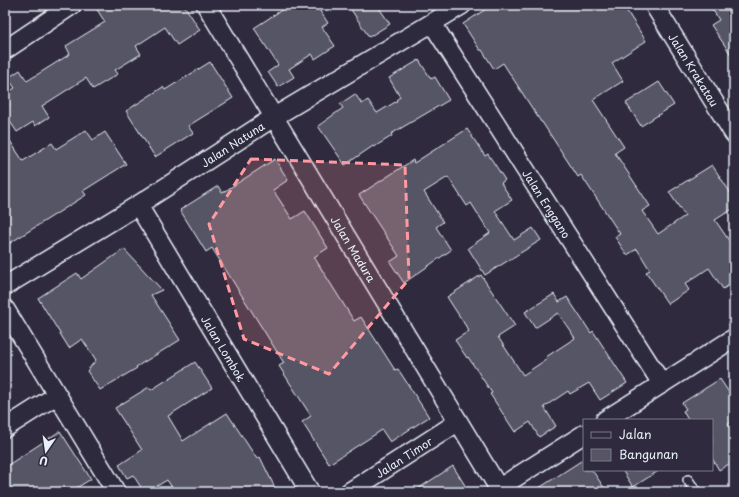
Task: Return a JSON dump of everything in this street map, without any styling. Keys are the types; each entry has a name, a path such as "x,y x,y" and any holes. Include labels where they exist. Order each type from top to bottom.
{"street":[{"path":"5,50 72,5"},
{"name":"Jalan Madura","path":"206,5 500,490"},
{"name":"Jalan Natuna","path":"5,286 138,205 274,117 462,5"},
{"name":"Jalan Krakatau","path":"654,5 734,134"},
{"name":"Jalan Enggano","path":"432,23 662,384"},
{"name":"Jalan Lombok","path":"138,205 310,492"},
{"path":"5,309 116,492"},
{"path":"607,419 734,338"},
{"path":"5,428 57,395"},
{"name":"Jalan Timor","path":"349,492 458,422"},
{"path":"500,490 583,435"}],"lane":[{"path":"688,480 696,492"}],"highlighted area":[{"path":"251,159 405,165 409,279 329,374 244,339 209,224"}],"building":[{"path":"94,5 184,5 200,30 177,45 165,27 136,46 141,54 115,70 118,74 93,89 86,78 42,106 49,117 35,126 33,122 17,132 5,114 5,108 10,105 5,94 15,88 8,78 20,70 27,81 70,54 66,46 105,22"},
{"path":"280,5 316,5 328,23 322,27 335,46 315,59 312,54 289,69 294,77 278,87 268,72 278,65 254,28 283,9"},
{"path":"348,5 377,5 390,24 369,37"},
{"path":"492,5 623,5 646,41 612,63 623,81 593,100 624,147 615,153 650,206 642,211 658,234 685,216 669,192 712,165 734,198 734,208 715,220 730,242 734,239 734,282 723,289 709,268 685,284 689,290 668,304 646,272 650,270 637,249 627,255 615,237 620,234 581,175 578,177 503,63 494,69 463,24"},
{"path":"710,5 734,5 734,59 711,25 719,20"},
{"path":"419,60 431,79 435,77 449,100 391,134 392,136 374,147 373,146 345,165 318,126 343,108 340,104 355,94 362,104 368,100 377,113 397,101 396,100 400,97 389,78"},
{"path":"210,62 233,98 188,126 193,133 155,157 126,111 163,87 165,90"},
{"path":"659,82 674,105 641,126 626,103"},
{"path":"467,129 485,156 488,154 505,180 501,183 512,200 495,211 514,240 533,228 541,240 485,275 468,248 490,233 471,203 467,206 448,177 424,192 443,222 436,227 451,250 404,283 390,262 399,256 359,195 413,160 414,163"},
{"path":"86,130 93,140 105,132 126,164 83,191 86,195 10,243 5,236 5,133 23,161 52,143 56,149"},
{"path":"275,159 288,180 273,190 292,219 305,211 328,248 314,257 354,321 361,317 395,370 398,369 429,417 390,442 382,430 329,464 302,422 311,416 279,366 284,363 212,248 206,252 180,210 218,186 222,193"},
{"path":"124,249 162,290 151,295 180,340 100,390 87,371 96,360 82,339 69,348 38,298 77,273 81,279"},
{"path":"481,275 515,326 498,337 523,375 547,359 546,357 575,338 558,313 535,328 525,312 554,294 559,302 567,297 591,333 593,331 627,383 600,400 589,383 570,394 568,391 544,407 556,426 539,437 530,422 515,432 490,394 492,393 455,340 469,331 447,297"},
{"path":"195,362 212,388 168,416 183,441 227,413 257,459 260,457 277,492 175,492 167,480 147,492 144,492 133,475 127,478 119,465 142,450 115,408 149,387 151,390"},
{"path":"720,379 734,400 734,420 728,424 734,433 734,461 719,470 713,460 713,419 687,419 683,411 686,409 682,403"},
{"path":"60,431 91,479 70,492 5,492 5,467"},
{"path":"583,460 583,471 593,471 607,492 533,492"},
{"path":"453,466 469,492 413,492"},
{"path":"623,471 658,471 633,487"}]}
